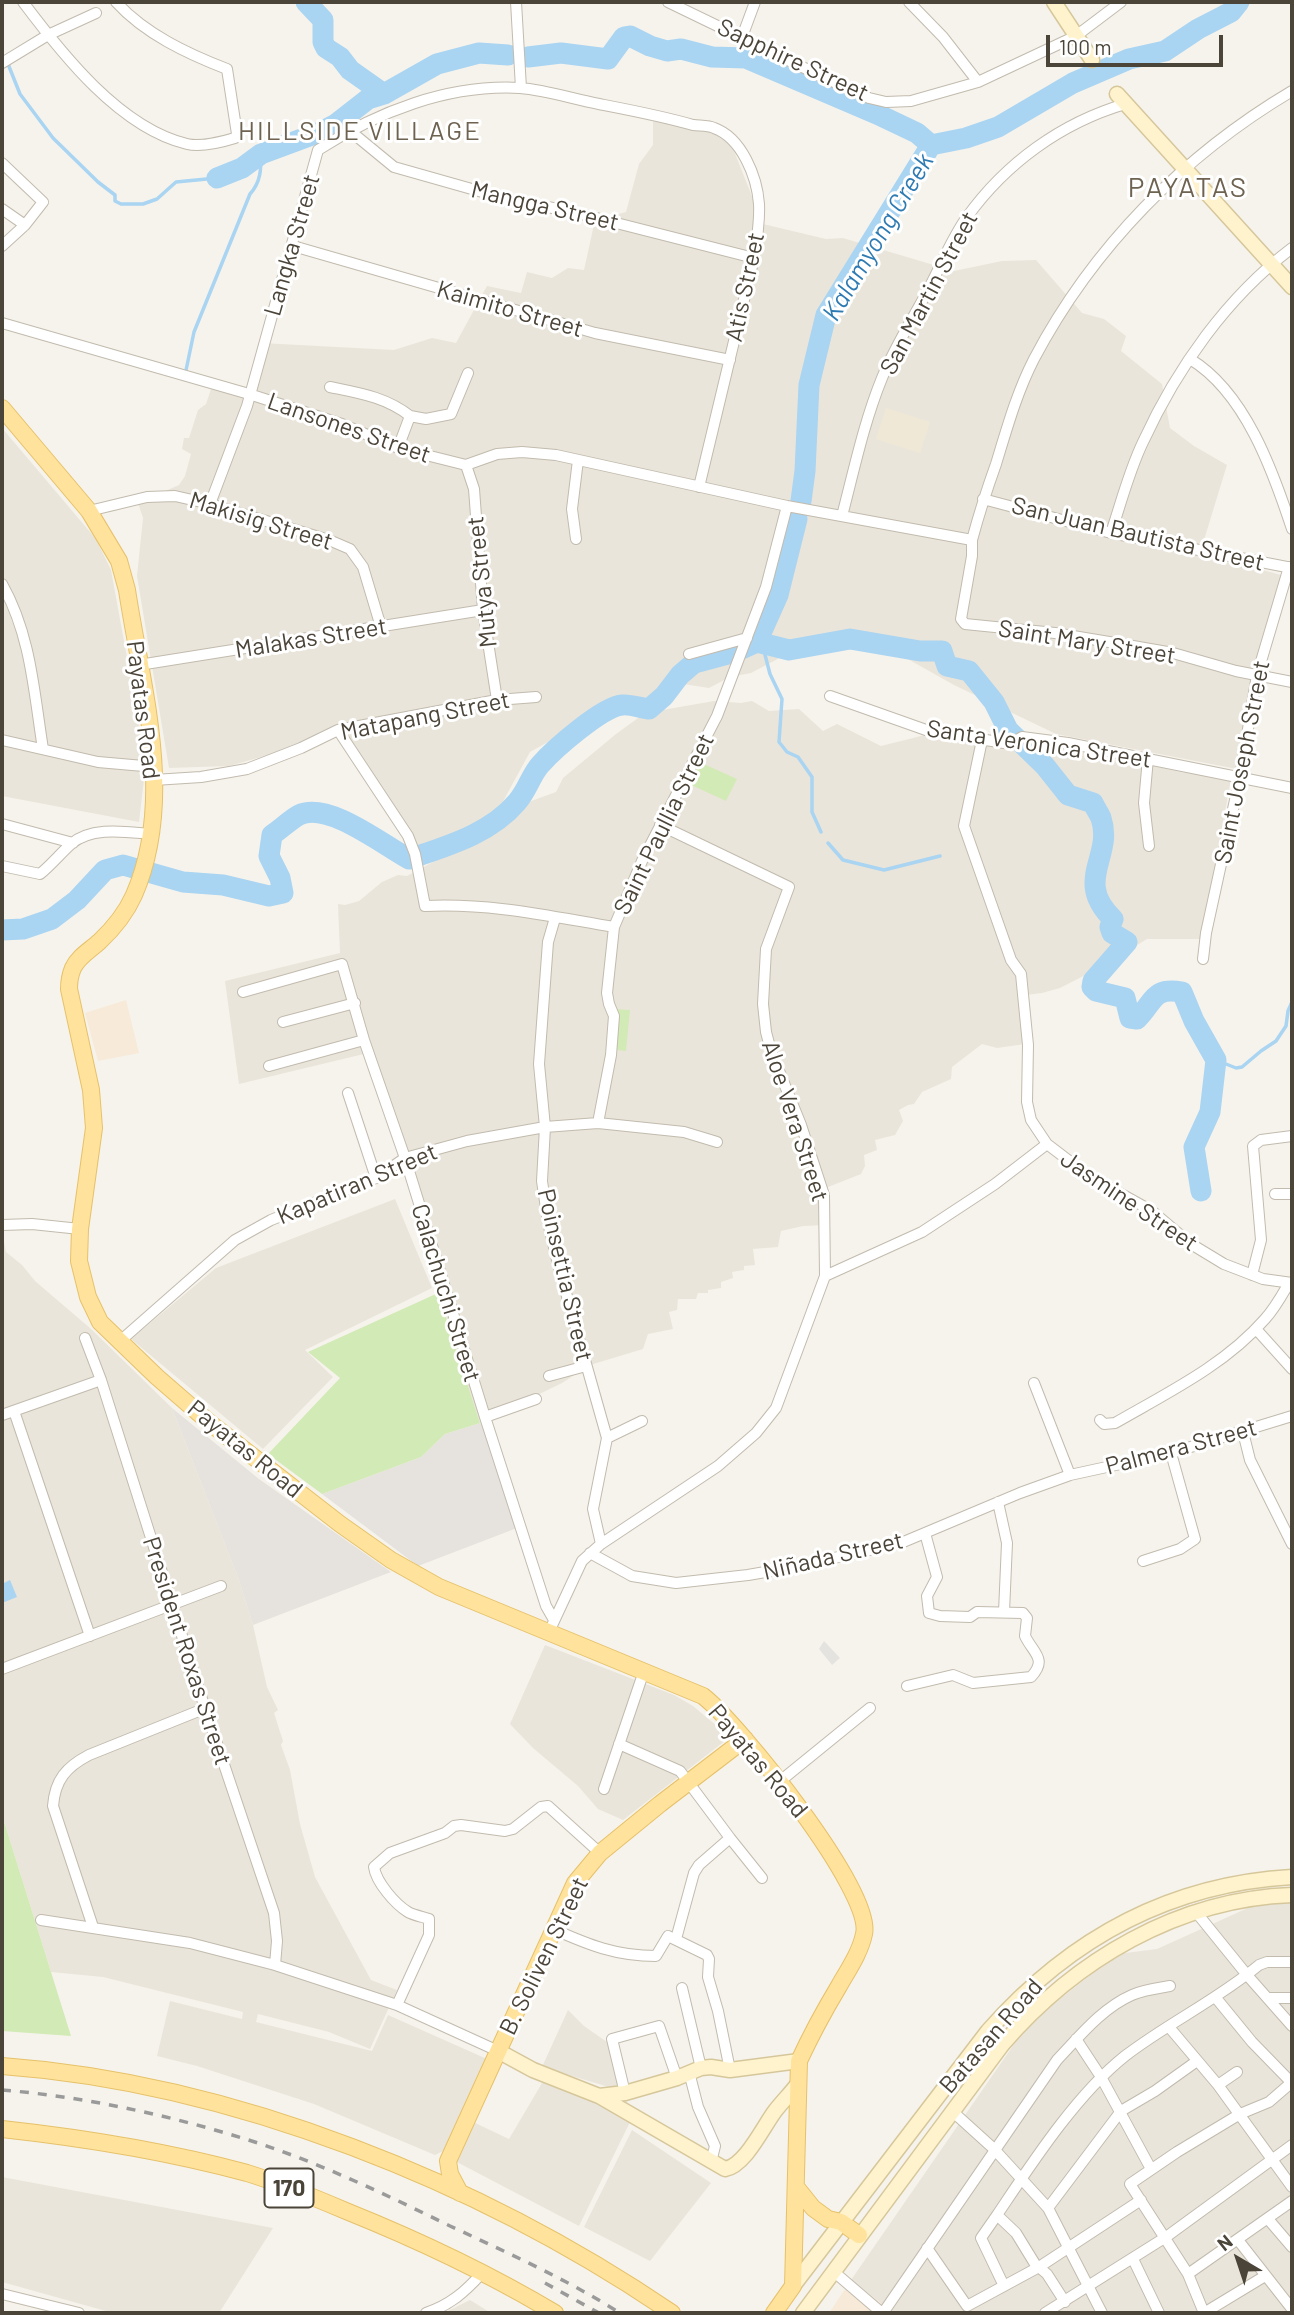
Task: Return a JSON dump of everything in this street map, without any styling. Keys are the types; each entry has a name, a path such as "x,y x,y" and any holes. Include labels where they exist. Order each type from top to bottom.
{"main road":[{"path":"1054,2 1092,60"},
{"path":"1121,99 1292,286"},
{"name":"Payatas Road","path":"2,408 89,512 119,561 127,590 155,774 151,834 138,885 126,912 101,940 80,958 70,977 69,989 91,1090 94,1128 80,1229 79,1261 88,1297 100,1322 118,1342 210,1423 372,1547 439,1587 551,1626 703,1696 745,1739 779,1782 844,1876 860,1906 865,1931 859,1952 812,2033 799,2062 793,2286"},
{"name":"B. Soliven Street","path":"460,2193 450,2174 448,2161 575,1883 600,1853 745,1739"},
{"name":"Batasan Road","path":"774,2313 988,2031 1012,2004 1049,1970 1091,1939 1130,1917 1173,1900 1227,1887 1292,1877"},
{"name":"Batasan Road","path":"803,2313 1018,2026 1063,1985 1112,1950 1142,1934 1196,1912 1237,1902 1292,1895"},
{"path":"498,2051 533,2070 599,2096 724,2169 731,2168 741,2160 797,2085"},
{"path":"599,2096 625,2093 711,2067 730,2070 799,2062"},
{"name":"170","path":"2,2066 105,2079 267,2118 357,2150 460,2193 561,2245 672,2313"},
{"name":"170","path":"2,2129 85,2139 166,2154 248,2174 422,2242 555,2313"},
{"path":"797,2188 813,2208 859,2235"}],"street":[{"path":"23,2 92,85 142,124 157,133 190,145 235,138 237,134 227,69 188,54 159,36 118,2"},
{"path":"516,2 522,88"},
{"name":"Sapphire Street","path":"668,2 823,77 869,98 886,102 911,101 978,82 1076,36 1121,2"},
{"path":"742,37 755,2"},
{"path":"909,2 943,37 978,82"},
{"path":"2,62 48,35 96,13"},
{"name":"Langka Street","path":"210,504 249,394 318,150 349,130 394,109 459,91 522,88"},
{"name":"Atis Street","path":"522,88 715,128 736,143 750,167 759,202 754,258 699,487"},
{"path":"466,465 496,454 523,452 556,455 787,506 972,540 1012,410 1034,359 1061,313 1100,257 1153,196 1185,167 1247,118 1292,91"},
{"name":"San Martin Street","path":"842,516 865,428 883,376 965,219 989,188 1023,156 1121,99"},
{"name":"Mangga Street","path":"349,130 394,167 507,199 573,212 754,258"},
{"path":"2,163 43,202 25,225 2,246"},
{"path":"2,209 25,225"},
{"name":"Kaimito Street","path":"293,246 595,333 730,360"},
{"path":"1111,533 1143,442 1166,397 1190,359 1227,310 1292,248"},
{"name":"Lansones Street","path":"2,323 249,394 342,424 398,447 466,465"},
{"path":"1190,359 1221,387 1245,419 1269,467 1292,529"},
{"path":"330,387 366,394 396,405 410,416 426,419 451,414 468,373"},
{"path":"398,447 410,416"},
{"path":"576,539 572,509 578,460"},
{"name":"Mutya Street","path":"466,465 474,489 483,610 497,700"},
{"name":"Makisig Street","path":"89,512 147,497 175,496 210,504 351,549 363,567 381,627"},
{"name":"San Juan Bautista Street","path":"983,499 1111,533 1290,568"},
{"name":"Saint Paullia Street","path":"597,1123 612,1042 614,1016 607,993 614,927 660,825 717,716 766,587 787,506"},
{"name":"Saint Mary Street","path":"972,540 972,556 961,619 965,624 1055,633 1173,653 1292,682"},
{"name":"Saint Joseph Street","path":"1203,960 1206,933 1240,777 1257,675 1290,568"},
{"path":"2,584 15,607 27,644 43,749"},
{"name":"Malakas Street","path":"139,665 483,610"},
{"path":"689,654 744,645"},
{"name":"Santa Veronica Street","path":"830,696 926,730 1010,744 1022,737 1068,743 1292,788"},
{"name":"Matapang Street","path":"2,740 155,774 201,777 247,769 338,730 497,700 536,697"},
{"path":"338,730 408,836 415,854 425,906 463,904 499,907 614,927"},
{"name":"Jasmine Street","path":"982,740 964,826 1011,960 1021,974 1028,1045 1027,1102 1031,1121 1047,1144 1089,1176 1152,1211 1191,1244 1224,1264 1252,1275 1291,1283"},
{"path":"1148,758 1144,803 1149,846"},
{"path":"2,824 72,843"},
{"name":"Aloe Vera Street","path":"660,825 789,887 766,949 763,1004 771,1051 801,1125 824,1195 825,1276"},
{"path":"2,866 40,874 72,843 87,834 151,834"},
{"name":"Poinsettia Street","path":"555,918 547,954 539,1064 545,1127 542,1181 548,1222 607,1438 593,1509 601,1544"},
{"name":"Calachuchi Street","path":"243,992 342,964 551,1626"},
{"path":"283,1022 355,1003"},
{"path":"269,1066 364,1040"},
{"path":"348,1093 376,1178"},
{"name":"Kapatiran Street","path":"118,1342 234,1240 271,1220 376,1178 405,1158 467,1141 545,1127 597,1123 684,1132 718,1142"},
{"path":"1252,1275 1261,1240 1253,1146 1261,1140 1292,1136"},
{"path":"551,1626 573,1575 590,1553 718,1466 763,1424 781,1401 825,1276 922,1231 995,1184 1047,1144"},
{"path":"1275,1194 1292,1194"},
{"path":"2,1225 32,1224 80,1229"},
{"path":"1100,1420 1109,1425 1127,1417 1205,1370 1256,1329 1291,1283"},
{"path":"1256,1329 1292,1369"},
{"name":"President Roxas Street","path":"85,1338 274,1913 277,1941 275,1965"},
{"path":"549,1376 586,1366"},
{"path":"2,1415 101,1380"},
{"path":"1034,1383 1070,1475"},
{"path":"485,1417 536,1399"},
{"path":"14,1410 90,1636"},
{"name":"Palmera Street","path":"1070,1475 1171,1453 1292,1416"},
{"path":"607,1438 642,1421"},
{"path":"1243,1432 1250,1460 1292,1544"},
{"path":"1143,1561 1180,1549 1195,1539 1171,1453"},
{"name":"Niñada Street","path":"590,1553 632,1576 676,1583 748,1575 901,1543 1070,1475"},
{"path":"998,1503 1007,1543 1004,1612"},
{"path":"907,1686 953,1675 973,1683 1031,1677 1039,1664 1039,1655 1025,1636 1027,1618 1023,1613 977,1612 970,1617 931,1615 927,1596 937,1577 925,1533"},
{"path":"2,1669 221,1586"},
{"path":"604,1789 644,1671"},
{"path":"93,1927 53,1806 54,1793 62,1773 74,1762 89,1755 205,1708"},
{"path":"779,1782 870,1708"},
{"path":"619,1744 675,1767 690,1781 762,1878"},
{"path":"397,2005 429,1936 429,1919 408,1912 376,1875 374,1867 390,1853 445,1833 454,1826 505,1831 513,1829 541,1807 548,1806 600,1853"},
{"path":"676,1939 694,1873 730,1838"},
{"path":"1196,1912 1292,2026"},
{"path":"41,1920 190,1943 275,1965 397,2005 498,2051"},
{"path":"553,1929 599,1949 631,1956 656,1956 668,1936 708,1957 708,1977 730,2070"},
{"path":"1004,2286 981,2238 1022,2178 1101,2077 1127,2055 1216,1998 1259,1965 1267,1962 1292,1962"},
{"path":"832,2272 882,2313 1057,2060 1076,2039 1120,2001 1134,1994 1170,1986"},
{"path":"682,1989 689,2073 698,2107 715,2146 710,2162"},
{"path":"1216,1998 1252,2042 1292,2082 1269,2102 1240,2114 1130,2184 1188,2274 1204,2313 1265,2276"},
{"path":"1268,1998 1292,1998"},
{"path":"625,2093 612,2039 659,2026 689,2073"},
{"path":"1168,2027 1218,2085 1292,2187"},
{"path":"1076,2039 1121,2111 1151,2169"},
{"path":"1048,2208 1121,2111 1156,2091 1197,2061"},
{"path":"1218,2085 1237,2072"},
{"path":"953,2111 994,2149 1048,2208 1102,2313"},
{"path":"1045,2313 1089,2288 1166,2237 1292,2146"},
{"path":"928,2248 967,2306 1039,2267 1141,2200"},
{"path":"1188,2274 1292,2201"},
{"path":"997,2215 1016,2233 1065,2302"},
{"path":"1268,2219 1292,2247"},
{"path":"1238,2240 1292,2310 1287,2313"},
{"path":"1133,2259 1158,2313"},
{"path":"426,2313 453,2301 482,2273"},
{"path":"2,2294 79,2313"}],"shaded area":[{"path":"653,121 710,131 732,146 763,224 826,239 843,238 954,271 1002,261 1036,260 1082,313 1104,319 1126,336 1121,351 1162,384 1170,428 1227,465 1200,553 1281,575 1261,680 1237,769 1056,734 954,685 890,649 867,642 859,646 834,644 791,652 751,673 730,677 709,688 664,681 649,702 615,704 530,752 495,816 411,852 389,811 331,728 282,751 229,766 169,768 137,576 143,518 138,503 179,485 185,476 191,454 182,449 184,438 189,438 198,410 206,404 213,383 248,391 261,343 394,350 432,338 456,343 487,286 521,293 527,272 552,278 568,268 584,270 595,220 626,212 639,164 653,145"},
{"path":"886,408 930,422 920,453 876,439"},
{"path":"2,428 96,539 111,570 146,762 139,822 2,796"},
{"path":"714,701 752,701 769,711 799,709 823,731 837,724 881,746 945,730 1086,751 1180,772 1231,779 1202,939 1147,939 1060,988 1026,995 1025,1044 997,1048 982,1044 952,1067 951,1079 922,1092 914,1104 899,1110 903,1121 895,1135 875,1140 877,1150 864,1155 865,1166 861,1174 828,1187 827,1225 803,1226 781,1231 778,1247 753,1249 755,1265 744,1266 744,1270 732,1272 733,1278 721,1282 721,1288 708,1290 708,1293 698,1293 696,1299 678,1299 677,1310 669,1312 673,1329 648,1334 643,1349 590,1365 562,1383 480,1423 438,1293 368,1053 239,1084 225,981 340,953 338,904 359,901 382,882 398,875 407,876 483,835 523,804 556,792 563,778 645,713"},
{"path":"126,1000 139,1053 98,1061 85,1013"},
{"path":"395,1199 432,1288 305,1350 333,1377 263,1449 131,1339 216,1268"},
{"path":"2,1231 6,1252 90,1328 172,1408 239,1580 253,1625 267,1687 278,1710 274,1713 283,1741 281,1745 290,1770 300,1824 315,1877 371,1980 397,1990 370,2049 329,2032 258,2014 256,2022 372,2051 388,2015 487,2059 445,2150 435,2155 314,2104 197,2066 157,2056 170,2001 242,2019 243,2012 103,1977 51,1972 2,1815"},
{"path":"172,1408 259,1479 391,1572 253,1625 239,1580"},
{"path":"480,1423 486,1428 517,1528 418,1566 322,1494 421,1457 445,1434"},
{"path":"824,1641 840,1658 832,1665 819,1649"},
{"path":"545,1645 674,1695 693,1706 730,1737 623,1820 598,1809 578,1786 533,1748 510,1724"},
{"path":"1292,1900 1292,2313 893,2313 851,2280 1028,2024 1117,1954 1157,1949 1261,1902"},
{"path":"568,2010 584,2026 607,2042 619,2090 542,2067"},
{"path":"545,2078 632,2118 579,2226 453,2160 471,2121 509,2139"},
{"path":"632,2130 711,2183 650,2261 584,2227"},
{"path":"2,2177 273,2228 219,2313 113,2313 2,2282"},
{"path":"851,2280 893,2313 829,2313"},
{"path":"470,2300 491,2313 449,2313 448,2311"}],"green space":[{"path":"697,761 737,779 726,801 687,783"},
{"path":"614,1009 630,1010 626,1051 609,1049"},
{"path":"438,1293 480,1423 445,1434 421,1457 322,1494 268,1454 340,1378 308,1352"},
{"path":"2,1815 71,2036 2,2031"}],"water":[{"path":"10,1580 17,1597 2,1603 2,1584"}],"waterway":[{"path":"306,2 323,20 323,42 326,48 340,57 350,70 384,94"},
{"name":"Kalamyong Creek","path":"801,501 809,385 826,315 931,145 966,138 998,127 1073,83 1129,59 1165,51 1198,29 1231,12 1239,2"},
{"path":"528,57 561,53 608,59 624,37 630,36 667,51 681,49 712,57 746,58 877,114 917,133 931,145"},
{"path":"217,178 242,168 261,154 323,131 368,99 384,94 437,64 479,53 508,55"},
{"path":"8,64 20,94 53,138 115,195 115,201 121,204 143,204 157,199 176,182 217,178"},
{"path":"185,375 194,332 258,180 261,154"},
{"name":"Kalamyong Creek","path":"2,930 23,929 52,919 77,900 105,870 123,865 183,882 223,885 269,896 283,893 280,878 269,856 272,835 299,815 311,812 325,814 355,826 409,859 481,831 506,813 520,798 540,765 591,721 613,707 622,705 649,709 694,663 735,652 757,642 778,595 797,519"},
{"path":"757,642 789,650 850,639 920,651 942,651 947,666 969,671 994,702 1008,730 1045,766 1068,795 1093,803 1101,818 1104,832 1095,880 1096,892 1113,919 1110,927 1112,933 1127,942 1093,981 1092,987 1096,991 1125,998 1130,1018 1137,1019 1159,994 1182,992 1194,1021 1216,1060 1210,1112 1194,1147 1201,1191"},
{"path":"757,642 764,651 770,674 782,699 779,742 787,752 798,757 812,777 812,812 821,832"},
{"path":"828,843 843,860 884,870 940,856"},
{"path":"1216,1060 1236,1068 1242,1067 1276,1041 1286,1026 1292,1002"}],"railway":[{"path":"2,2090 133,2110 198,2125 261,2144 357,2182 515,2256 620,2313"},
{"path":"545,2283 599,2313"}],"district":[{"name":"HILLSIDE VILLAGE","path":"360,131"},
{"name":"PAYATAS","path":"1188,188"}]}
